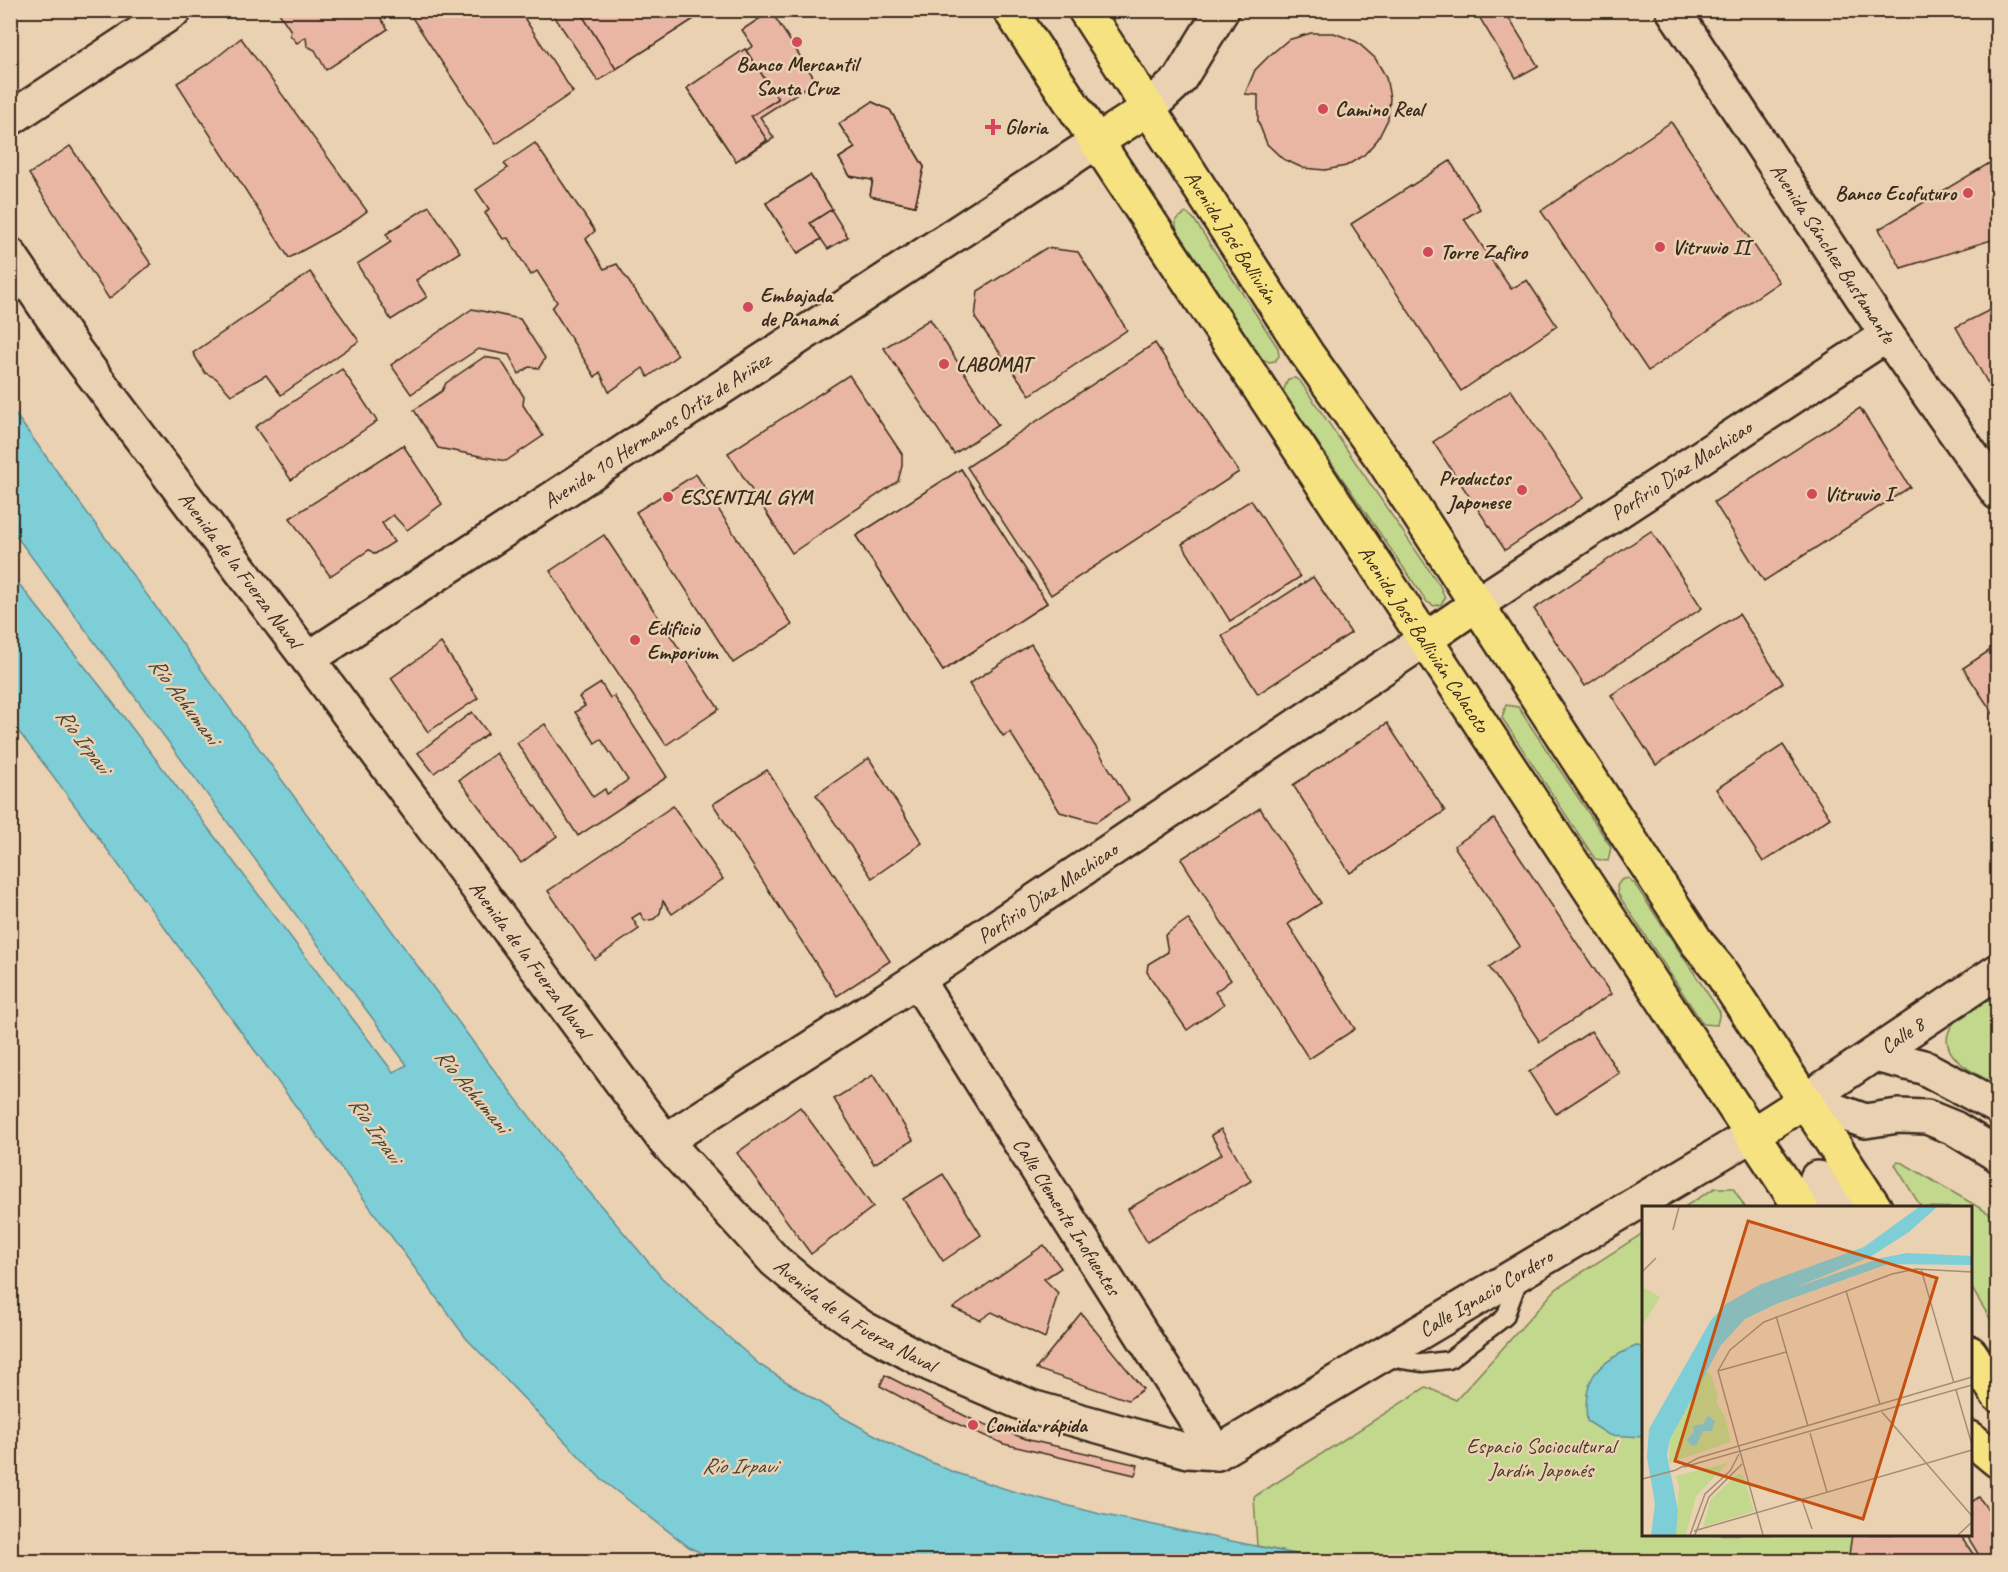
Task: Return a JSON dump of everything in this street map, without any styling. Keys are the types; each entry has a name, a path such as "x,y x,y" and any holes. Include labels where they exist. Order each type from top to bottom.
{"main road":[{"path":"1010,10 1096,142 1149,108"},
{"name":"Avenida José Ballivián","path":"1085,10 1307,354 1383,460 1477,604"},
{"name":"Avenida José Ballivián Calacoto","path":"1096,142 1800,1206"},
{"path":"1426,639 1477,604 1698,944 1718,968 1874,1206"},
{"path":"1753,1134 1806,1100"},
{"path":"1972,1355 1998,1395"},
{"path":"1972,1439 1998,1461"}],"street":[{"path":"10,119 175,10"},
{"path":"1149,108 1179,80 1222,10"},
{"name":"Avenida Sánchez Bustamante","path":"1673,10 1887,335 1998,493"},
{"name":"Avenida 10 Hermanos Ortiz de Ariñez","path":"308,659 1096,142"},
{"name":"Avenida de la Fuerza Naval","path":"10,255 76,352 308,659 665,1141 775,1261 817,1296 863,1328 930,1364 1031,1407 1188,1451 1217,1453"},
{"name":"Porfirio Díaz Machicao","path":"1477,604 1887,335"},
{"name":"Porfirio Díaz Machicao","path":"665,1141 917,980 1426,639"},
{"name":"Calle 8","path":"1806,1100 1998,971"},
{"name":"Calle Clemente Inofuentes","path":"917,980 1217,1453"},
{"path":"1875,1055 1923,1067 1998,1107"},
{"path":"1806,1100 1865,1121 1898,1116 1927,1117 1954,1128 1998,1155"},
{"name":"Calle Ignacio Cordero","path":"1217,1453 1381,1357 1524,1268 1753,1134"},
{"path":"1826,1206 1814,1188 1817,1178 1825,1180 1841,1206"}],"green space":[{"path":"1186,213 1193,218 1278,348 1279,356 1275,361 1269,362 1262,359 1176,228 1176,220"},
{"path":"1295,378 1300,381 1440,586 1445,598 1441,604 1434,606 1427,602 1283,392 1288,379"},
{"path":"1506,705 1518,707 1611,847 1608,861 1595,859 1502,718"},
{"path":"1628,878 1634,883 1720,1012 1717,1025 1703,1024 1618,894 1617,886 1621,880"},
{"path":"1997,989 1997,1085 1962,1065 1949,1050 1947,1039 1950,1028 1957,1019"},
{"path":"1897,1162 1903,1163 1997,1218 1997,1330 1972,1289 1972,1206 1920,1206 1895,1165"},
{"path":"1715,1188 1733,1188 1744,1206 1686,1206"},
{"name":"Espacio Sociocultural Jardín Japonés","path":"1642,1234 1642,1536 1961,1536 1978,1561 1329,1561 1257,1546 1254,1497 1426,1387 1456,1400 1556,1289"}],"water":[{"name":"Río Irpavi","path":"10,407 481,1053 569,1168 662,1278 760,1365 842,1417 899,1448 953,1472 1012,1491 1100,1514 1329,1561 717,1561 689,1547 602,1480 466,1338 51,773 11,722 11,574 101,687 393,1072 407,1065 11,529"},
{"path":"1636,1346 1642,1347 1642,1437 1609,1435 1587,1421 1587,1393 1590,1382 1602,1366 1622,1352"}],"building":[{"path":"277,10 375,10 388,29 326,70 315,50 307,46 306,37 297,43 290,35 291,31"},
{"path":"407,10 519,10 573,92 496,144"},
{"path":"555,10 705,10 598,81 552,13"},
{"path":"579,10 697,10 700,15 616,69"},
{"path":"579,10 697,10 700,15 616,69"},
{"path":"1486,10 1504,10 1538,66 1516,78 1478,15"},
{"path":"771,11 816,81 760,117 774,138 736,161 687,88 753,46 742,30"},
{"name":"Camino Real","path":"1311,33 1334,33 1357,42 1375,58 1386,77 1390,98 1388,119 1378,139 1364,155 1346,166 1325,170 1303,168 1283,159 1267,144 1258,121 1258,95 1245,94 1255,70 1269,56 1288,40"},
{"path":"241,38 367,211 347,226 289,258 177,83 211,62"},
{"path":"745,49 778,99 751,116 767,140 736,161 687,88"},
{"path":"745,49 778,99 751,116 767,140 736,161 687,88"},
{"path":"872,102 890,110 924,167 915,206 870,196 873,180 850,176 839,158 855,148 839,124"},
{"path":"872,102 890,110 924,167 915,206 870,196 873,180 850,176 839,158 855,148 839,124"},
{"path":"872,102 890,110 924,167 915,206 870,196 873,180 850,176 839,158 855,148 839,124"},
{"name":"Vitruvio II","path":"1671,122 1779,282 1648,371 1541,211"},
{"path":"535,143 595,231 586,239 604,269 617,264 678,355 648,377 643,368 609,392 600,372 595,377 552,308 557,302 537,271 531,275 508,238 503,239 485,213 489,209 476,190 508,168 504,164"},
{"path":"70,146 151,264 109,299 29,174"},
{"name":"Banco Ecofuturo","path":"1998,158 1998,238 1901,268 1879,229"},
{"name":"Torre Zafiro","path":"1450,161 1480,209 1464,219 1511,289 1527,280 1557,326 1461,391 1351,224"},
{"path":"810,175 848,237 828,249 821,239 798,253 766,203"},
{"path":"810,175 832,209 810,223 821,239 798,253 766,203"},
{"path":"810,175 832,209 810,223 821,239 798,253 766,203"},
{"path":"429,206 460,252 416,280 427,297 391,320 357,264 391,242 386,234"},
{"path":"1046,248 1078,252 1127,330 1030,395 975,318 978,291"},
{"path":"310,272 359,341 281,395 266,375 231,395 216,378 205,373 193,353"},
{"path":"1998,306 1998,401 1956,327"},
{"path":"472,309 520,319 545,358 539,368 529,367 519,374 509,355 478,349 411,394 391,365"},
{"path":"930,319 998,425 954,454 884,348"},
{"path":"1155,343 1239,472 1051,595 967,467"},
{"path":"484,357 501,360 524,397 523,405 543,436 506,461 438,448 414,410 442,391 446,383"},
{"path":"342,369 377,421 291,480 255,427"},
{"path":"849,375 902,454 898,481 792,553 728,453"},
{"path":"1511,390 1583,498 1505,550 1433,442"},
{"name":"Vitruvio I","path":"1860,408 1910,487 1764,581 1714,502"},
{"path":"403,445 442,504 407,530 393,515 382,523 394,542 375,554 369,550 330,576 290,518"},
{"path":"961,469 1047,603 943,671 856,536"},
{"path":"961,469 1047,603 943,671 856,536"},
{"path":"696,474 792,625 733,663 636,512"},
{"path":"1251,500 1300,577 1230,621 1182,544"},
{"path":"1651,531 1702,608 1585,686 1534,609"},
{"name":"Edificio Emporium","path":"604,535 719,709 666,745 550,571"},
{"path":"1313,577 1351,633 1258,694 1222,636"},
{"path":"1739,614 1783,683 1656,765 1611,695"},
{"path":"441,643 478,698 428,732 391,678"},
{"path":"1031,644 1129,800 1096,822 1060,812 1010,732 1003,736 969,684"},
{"path":"1998,645 1998,721 1963,668"},
{"path":"601,683 610,698 614,696 667,777 578,836 517,743 545,724 593,797 605,789 607,794 628,780 601,739 595,743 575,712 585,706 579,697"},
{"path":"472,712 488,733 434,773 418,753"},
{"path":"1387,723 1445,811 1350,873 1293,785"},
{"path":"1783,745 1830,818 1763,862 1716,789"},
{"path":"496,753 557,836 521,863 459,780"},
{"path":"869,758 922,843 872,878 816,795"},
{"path":"767,770 890,961 837,996 713,804"},
{"path":"673,806 723,879 672,914 663,901 660,913 654,919 645,921 640,913 632,918 639,929 595,959 548,891"},
{"path":"1260,808 1321,903 1288,924 1355,1029 1309,1059 1181,859"},
{"path":"1494,819 1611,994 1540,1042 1489,967 1520,946 1454,846"},
{"path":"1188,919 1231,980 1215,992 1224,1004 1187,1030 1147,972 1148,964 1168,952 1165,935"},
{"path":"1591,1031 1619,1073 1556,1114 1529,1072"},
{"path":"873,1075 913,1140 874,1164 834,1099"},
{"path":"800,1107 873,1207 811,1254 737,1153"},
{"path":"1221,1129 1251,1181 1147,1242 1128,1209 1222,1154 1211,1135"},
{"path":"943,1174 981,1235 943,1261 903,1199"},
{"path":"1044,1245 1061,1268 1044,1279 1058,1293 1045,1338 992,1312 980,1320 953,1308"},
{"path":"1081,1313 1143,1389 1128,1400 1036,1369"},
{"name":"Comida rápida","path":"885,1375 973,1420 1029,1440 1138,1465 1135,1475 1004,1444 925,1410 880,1386"},
{"path":"1979,1497 1998,1525 1998,1562 1983,1562 1967,1536 1972,1536 1972,1502"},
{"path":"1852,1536 1961,1536 1978,1562 1848,1562"}],"place":[{"name":"Banco Mercantil Santa Cruz","path":"797,42"},
{"name":"Camino Real","path":"1323,109"},
{"name":"Gloria","path":"993,127"},
{"name":"Banco Ecofuturo","path":"1968,193"},
{"name":"Vitruvio II","path":"1660,247"},
{"name":"Torre Zafiro","path":"1428,252"},
{"name":"Embajada de Panamá","path":"748,307"},
{"name":"LABOMAT","path":"944,364"},
{"name":"Productos Japonese","path":"1522,490"},
{"name":"Vitruvio I","path":"1812,494"},
{"name":"ESSENTIAL GYM","path":"668,497"},
{"name":"Edificio Emporium","path":"635,640"},
{"name":"Comida rápida","path":"973,1425"}],"water label":[{"name":"Río Achumani","path":"185,700"},
{"name":"Río Achumani","path":"473,1090"}]}
